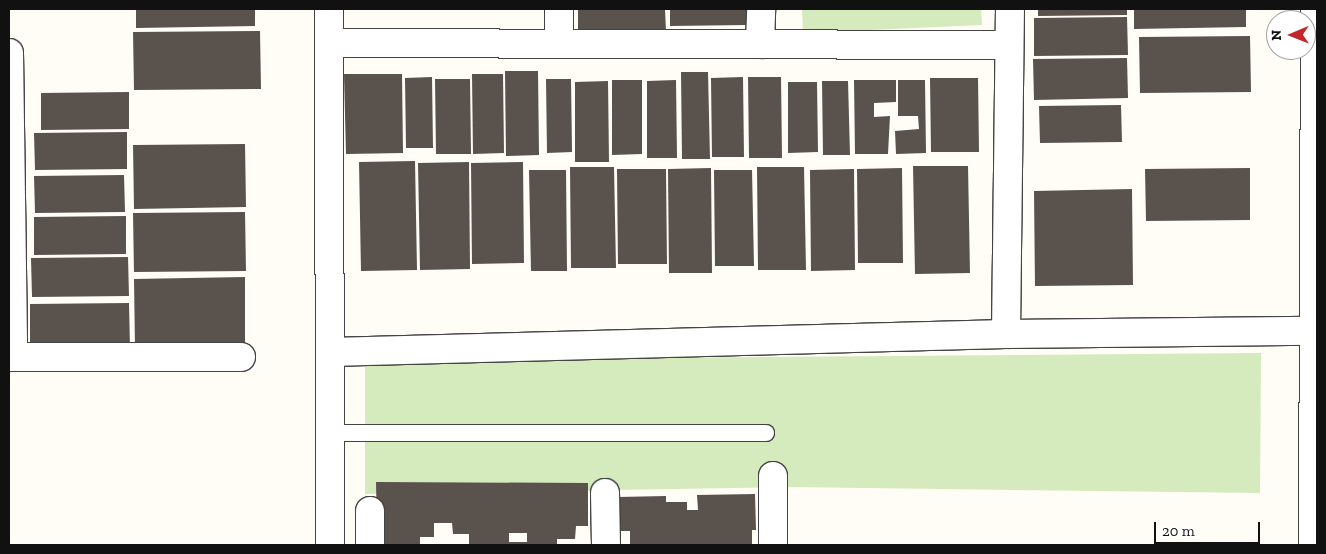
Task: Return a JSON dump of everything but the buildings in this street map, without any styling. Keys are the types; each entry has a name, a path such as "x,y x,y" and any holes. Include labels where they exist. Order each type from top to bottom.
{"street":[{"path":"329,9 330,545"},
{"path":"558,43 559,9"},
{"path":"760,44 761,9"},
{"path":"1006,334 1010,9"},
{"path":"1313,545 1315,9"},
{"path":"329,43 1009,45"},
{"path":"9,53 11,357 241,357"},
{"path":"330,352 1006,334 1313,331"},
{"path":"773,476 773,545"},
{"path":"605,493 606,545"},
{"path":"370,511 370,545"}],"lane":[{"path":"330,433 766,433"}],"green space":[{"path":"802,9 981,9 982,25 803,33"},
{"path":"1261,353 1260,493 788,487 365,494 365,360"}]}
